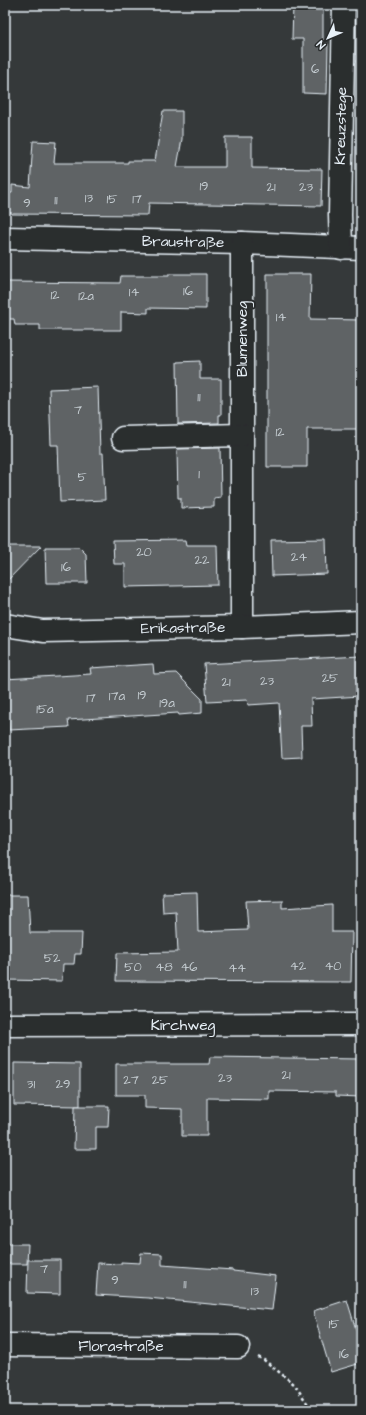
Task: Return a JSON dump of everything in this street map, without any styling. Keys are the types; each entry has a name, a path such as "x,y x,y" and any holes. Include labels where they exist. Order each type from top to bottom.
{"street":[{"name":"Kreuzstege","path":"344,5 340,216 351,248"},
{"name":"Braustraße","path":"5,238 242,243 351,248"},
{"name":"Blumenweg","path":"242,243 242,626"},
{"path":"122,438 242,435"},
{"name":"Erikastraße","path":"5,625 43,631 361,622"},
{"name":"Kirchweg","path":"5,1025 361,1024"},
{"name":"Florastraße","path":"5,1345 238,1347"}],"path":[{"path":"238,1347 264,1360 294,1384 312,1410"}],"building":[{"path":"293,5 323,5 323,44 328,44 327,94 303,93 303,39 292,39"},
{"path":"163,111 182,111 182,139 177,167 225,167 225,137 252,137 252,168 322,169 321,206 149,203 148,215 12,214 5,212 5,193 12,193 12,185 30,187 33,141 56,142 54,163 128,163 128,161 155,161"},
{"path":"169,274 206,274 206,309 148,308 148,313 121,312 121,330 40,330 40,325 15,325 14,319 5,319 5,282 120,283 121,276 169,276"},
{"path":"267,274 311,274 310,319 361,320 361,429 307,429 307,467 267,467"},
{"path":"200,361 200,379 221,379 221,415 219,415 219,423 178,424 177,362"},
{"path":"98,387 100,453 103,453 105,500 60,502 58,445 51,445 49,389"},
{"path":"220,448 221,497 214,498 214,507 181,508 181,498 178,498 177,450"},
{"path":"326,539 327,574 272,576 271,540"},
{"path":"186,540 187,545 217,545 218,585 125,587 125,564 114,564 113,541"},
{"path":"5,546 41,546 5,583"},
{"path":"45,547 79,547 86,554 87,583 46,583"},
{"path":"361,656 361,696 311,699 312,726 301,726 302,757 282,758 279,703 248,705 247,700 207,702 204,664"},
{"path":"153,664 154,674 176,673 202,699 202,713 179,715 178,713 68,720 69,727 9,730 8,719 5,719 5,679 91,674 90,668"},
{"path":"197,892 198,932 248,930 246,901 282,900 282,908 332,905 332,932 352,932 351,982 116,981 117,953 178,952 176,912 163,913 162,893"},
{"path":"5,895 28,895 30,933 82,933 81,954 75,954 74,964 63,964 62,981 5,980"},
{"path":"210,1057 361,1059 361,1097 336,1096 336,1092 269,1091 269,1099 207,1098 207,1136 182,1136 182,1109 145,1108 145,1095 116,1095 116,1064 209,1064"},
{"path":"14,1063 80,1064 80,1106 14,1105"},
{"path":"75,1106 109,1106 108,1127 96,1127 96,1149 74,1149"},
{"path":"5,1244 28,1244 27,1264 5,1264"},
{"path":"141,1253 162,1254 162,1265 233,1270 276,1276 272,1310 148,1298 96,1295 98,1263 140,1263"},
{"path":"28,1260 60,1260 60,1294 27,1293"},
{"path":"347,1300 361,1346 361,1363 331,1372 313,1311"}]}
